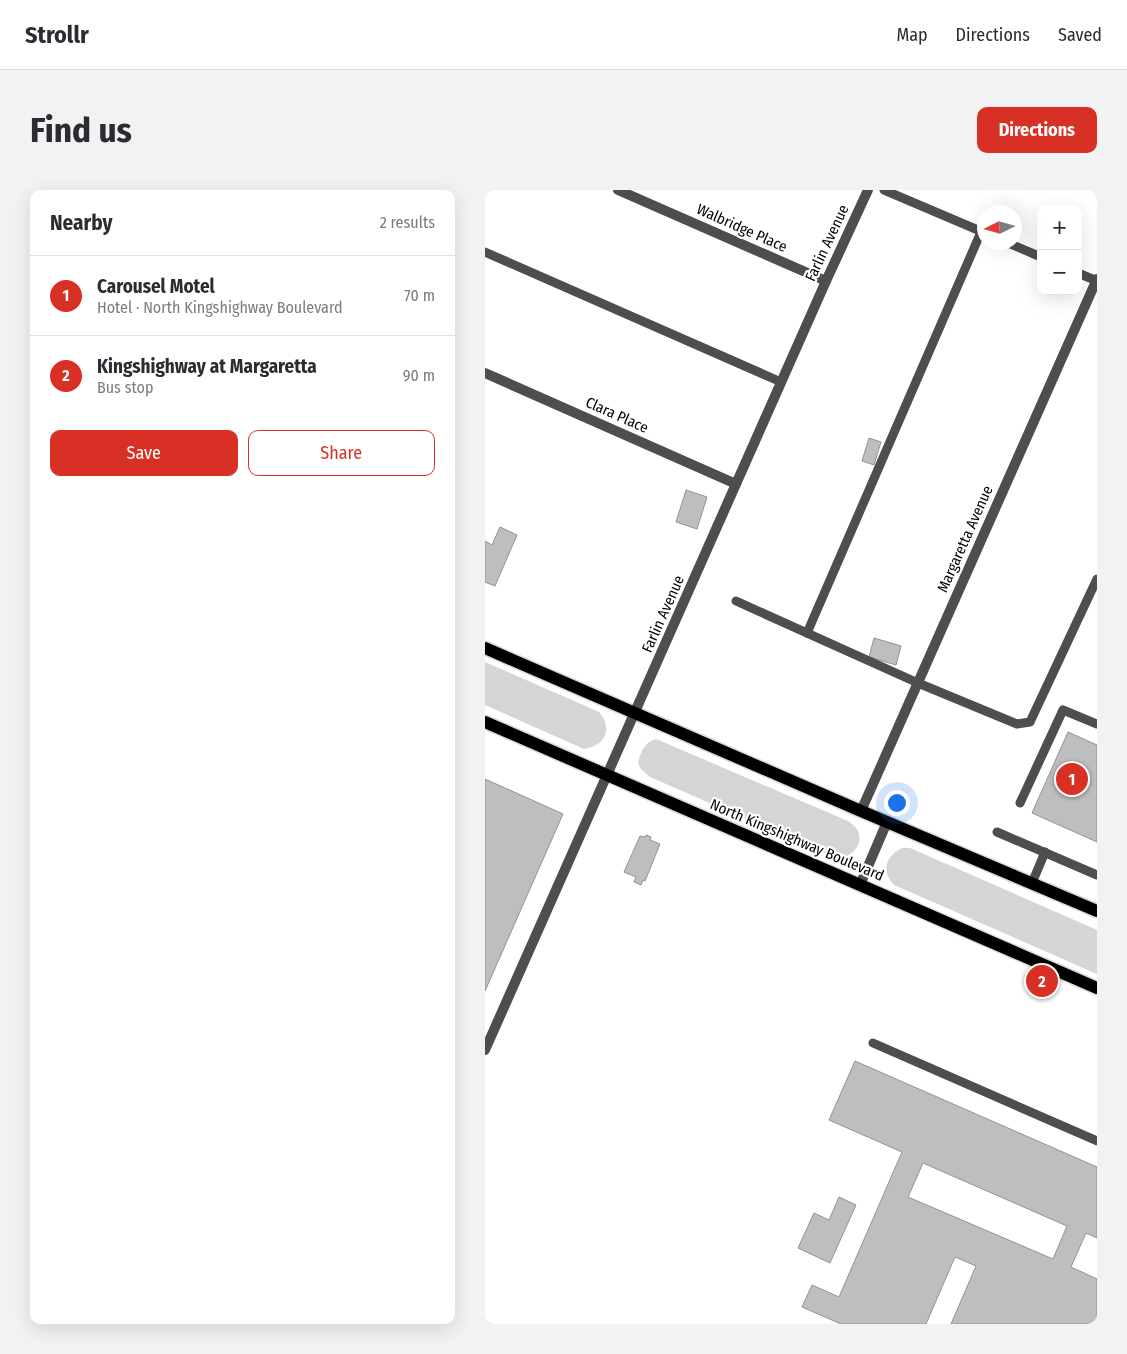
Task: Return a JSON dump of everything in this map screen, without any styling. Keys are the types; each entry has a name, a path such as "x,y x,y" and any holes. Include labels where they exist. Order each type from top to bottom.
{"main road":[{"path":"485,648 1097,911"},
{"name":"North Kingshighway Boulevard","path":"485,722 1097,988"}],"street":[{"name":"Walbridge Place","path":"618,190 826,281"},
{"name":"Farlin Avenue","path":"485,1050 868,190"},
{"name":"Margaretta Avenue","path":"861,811 1097,280"},
{"name":"Clara Place","path":"485,373 737,484"},
{"path":"860,884 887,822"}],"lane":[{"path":"884,190 977,230"},
{"path":"807,633 977,247"},
{"path":"1022,249 1037,255"},
{"path":"485,252 781,382"},
{"path":"1082,274 1097,280"},
{"path":"736,601 918,683 1017,724 1030,722 1097,579"},
{"path":"1020,803 1063,710 1097,724"},
{"path":"997,832 1097,875"},
{"path":"1032,884 1045,852"},
{"path":"873,1043 1097,1141"}],"shaded area":[{"path":"485,662 599,712 606,724 605,735 602,740 592,747 584,749 485,705"},
{"path":"656,739 848,821 854,826 860,838 856,849 845,857 838,859 650,777 640,768 638,762 644,748 649,742"},
{"path":"902,848 910,848 1097,930 1097,974 894,885 887,875 887,865 892,856"}],"building":[{"path":"869,438 881,442 874,465 862,461"},
{"path":"686,490 707,497 697,529 676,522"},
{"path":"500,527 517,535 495,586 485,582 485,541 492,545"},
{"path":"874,638 901,646 896,665 869,657"},
{"path":"1068,732 1097,745 1097,842 1032,813"},
{"path":"485,779 563,814 485,991"},
{"path":"646,835 651,837 650,840 660,844 645,881 643,880 641,885 634,882 636,877 624,872 640,836 645,837"},
{"path":"855,1061 1097,1167 1097,1238 1086,1233 1071,1267 1097,1279 1097,1324 951,1324 976,1266 955,1257 926,1324 841,1324 802,1307 812,1285 839,1297 902,1152 829,1120","holes":["923,1163 1067,1226 1053,1259 908,1197"]},
{"path":"839,1197 856,1205 830,1263 798,1248 814,1213 829,1220"}],"place":[{"name":"Carousel Motel","path":"1072,779"},
{"name":"Kingshighway at Margaretta","path":"1042,981"}]}
